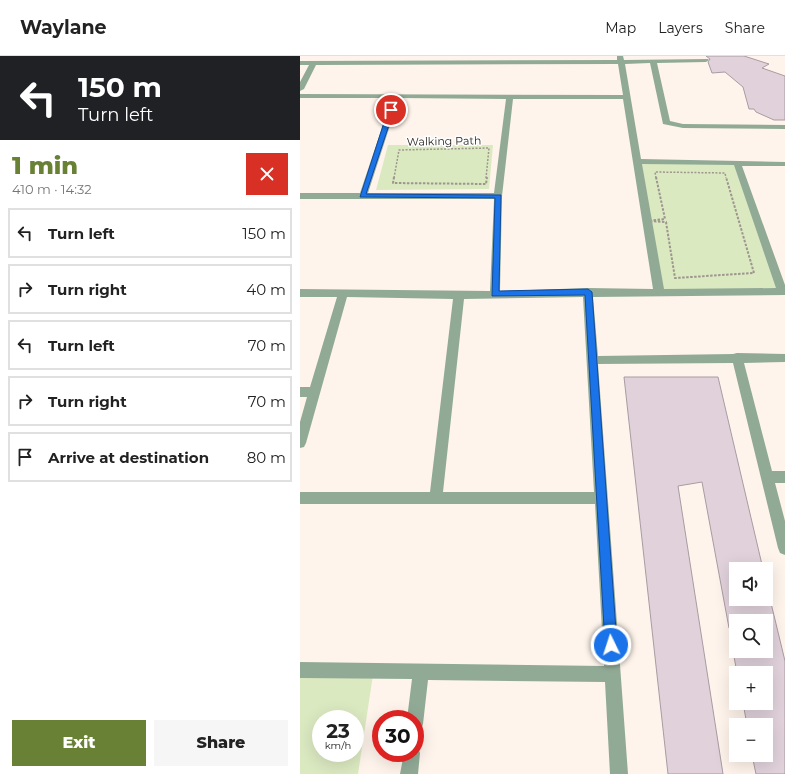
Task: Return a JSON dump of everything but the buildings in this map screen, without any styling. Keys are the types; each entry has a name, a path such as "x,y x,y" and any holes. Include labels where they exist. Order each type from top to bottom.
{"street":[{"path":"620,59 659,292"},
{"path":"300,64 620,59 653,61 706,60"},
{"path":"653,61 666,122 683,126 785,127"},
{"path":"300,89 313,64"},
{"path":"300,96 627,97"},
{"path":"362,196 396,96"},
{"path":"495,294 498,196 510,96"},
{"path":"637,162 785,164"},
{"path":"300,293 459,295 588,292 783,291 737,163"},
{"path":"300,196 498,196"},
{"path":"588,292 619,774"},
{"path":"300,443 343,293"},
{"path":"436,499 459,295"},
{"path":"592,360 737,357 785,358"},
{"path":"737,357 785,548"},
{"path":"300,392 315,392"},
{"path":"767,476 785,477"},
{"path":"300,498 602,498"},
{"path":"300,670 612,674"},
{"path":"417,710 421,672"},
{"path":"409,774 411,762"}],"path":[{"name":"Walking Path","path":"489,148 486,184 393,183 399,150 489,148"},
{"path":"655,172 725,173 754,273 675,278 666,222 647,222 665,219 655,172"}],"green space":[{"path":"388,145 493,145 489,189 376,190"},
{"path":"637,161 737,163 782,291 659,292"},
{"path":"373,675 364,734 364,710 312,710 312,762 360,762 358,774 300,774 300,676"}],"route":[{"path":"391,110 362,196 498,196 495,294 588,292 611,645"}]}
